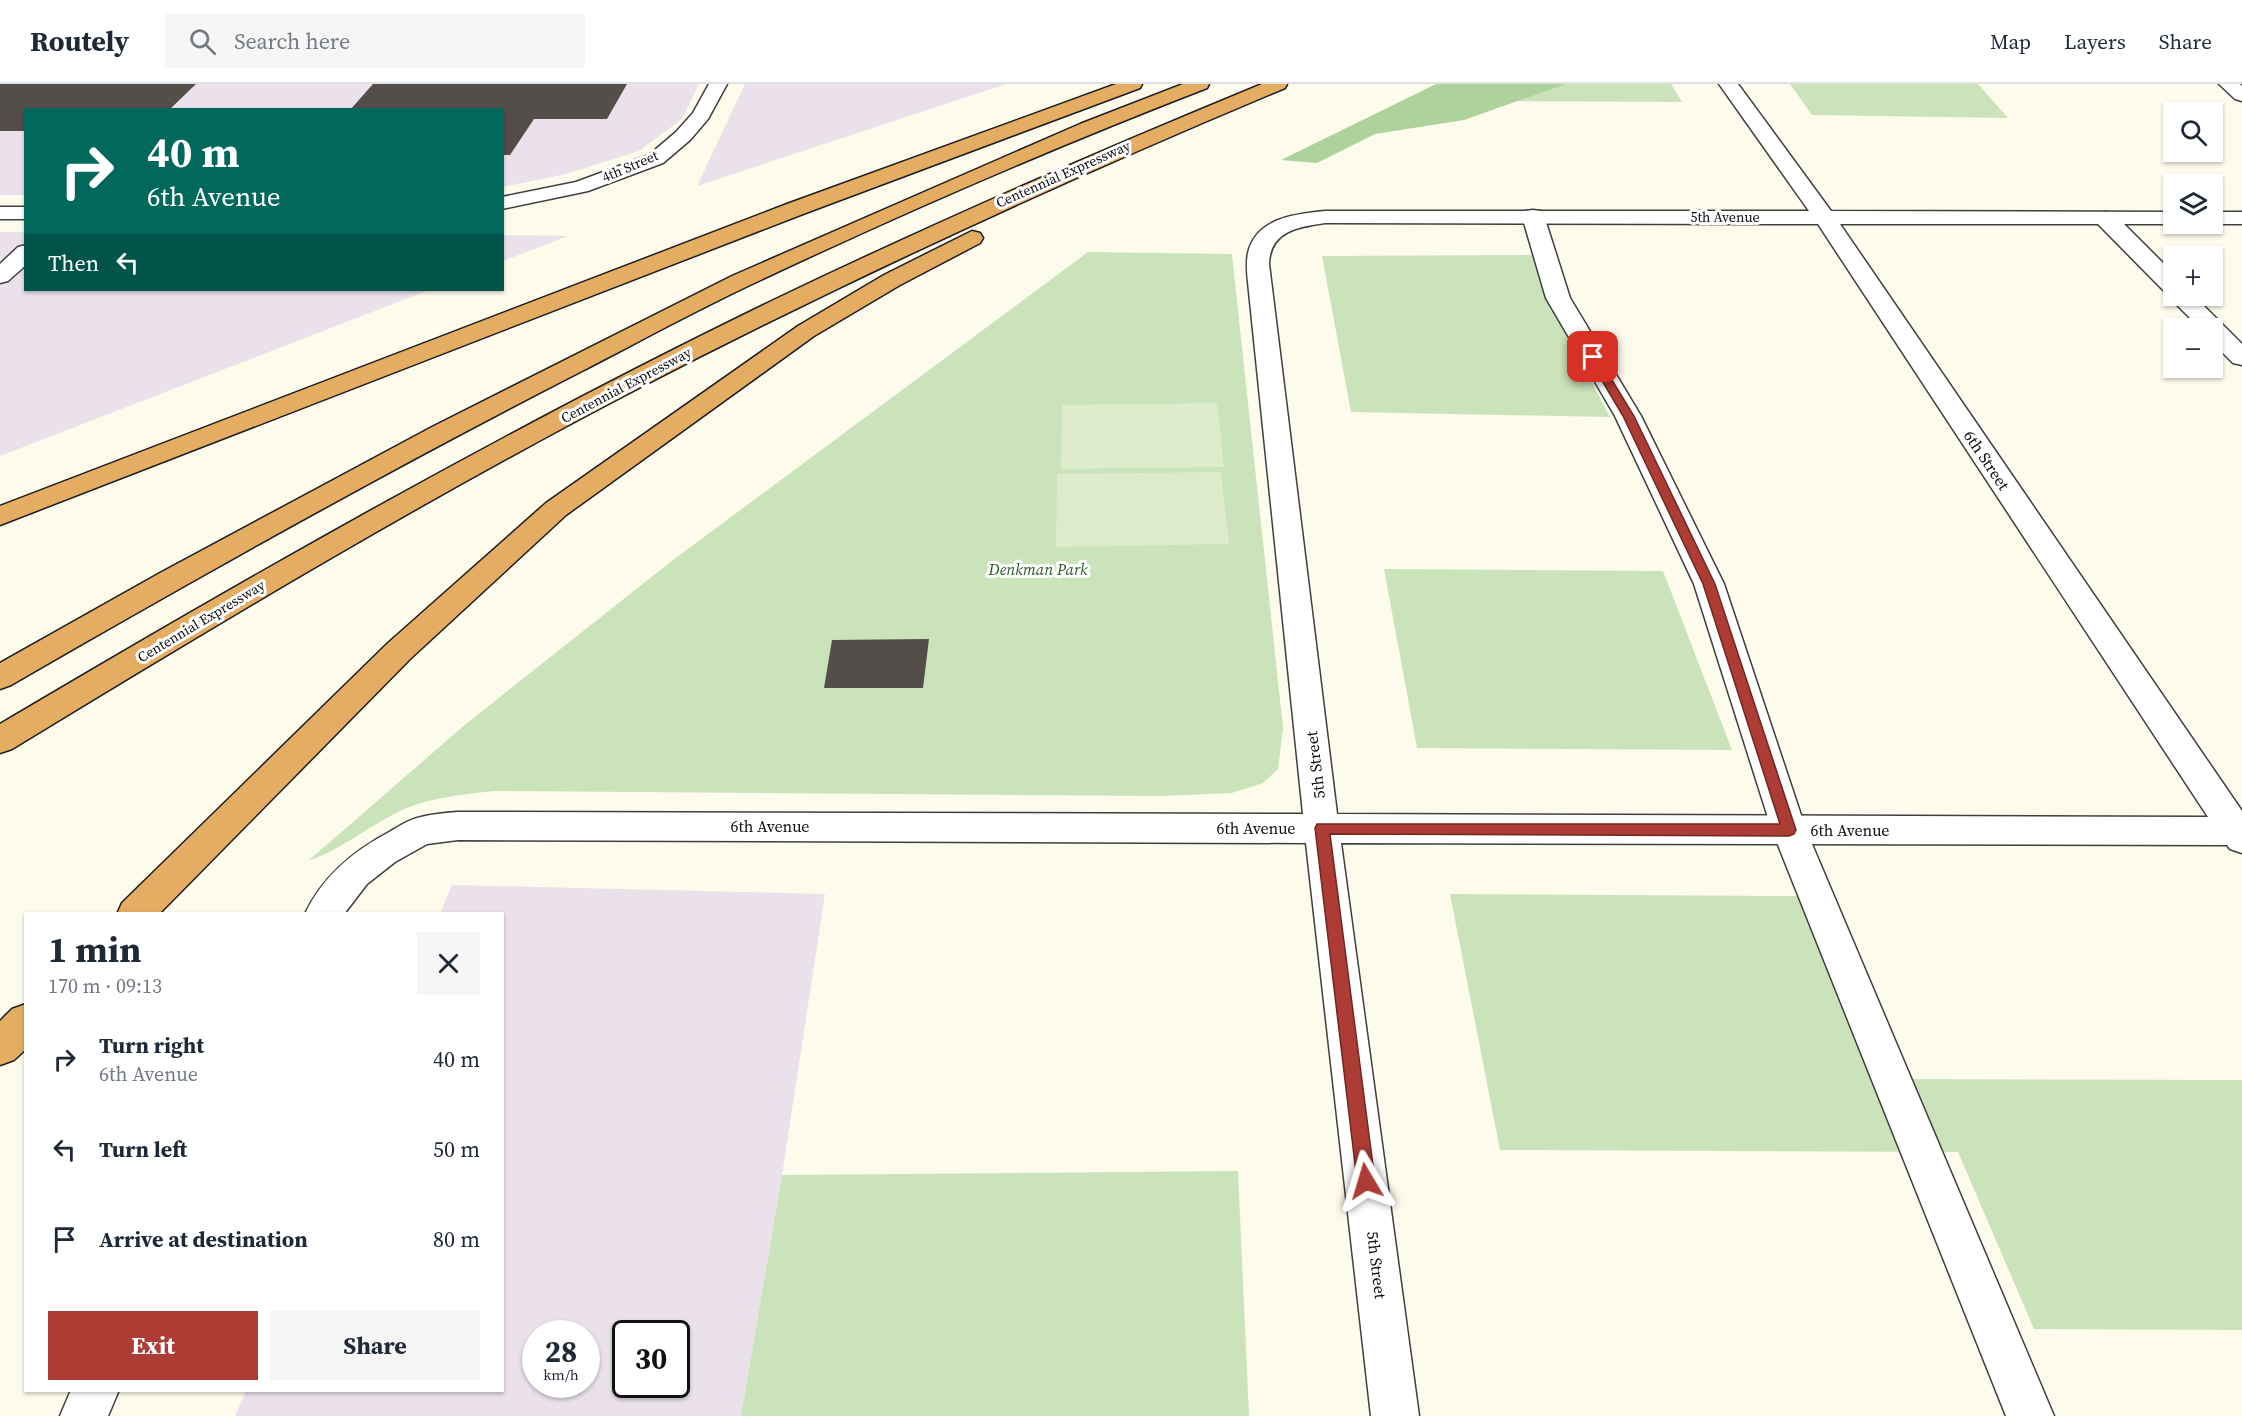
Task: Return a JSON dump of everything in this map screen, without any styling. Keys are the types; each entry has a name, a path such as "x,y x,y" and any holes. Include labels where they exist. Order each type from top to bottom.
{"highway":[{"path":"0,516 795,209 1133,84"},
{"name":"Centennial Expressway","path":"0,677 170,580 441,433 730,286 933,194 1087,128 1200,84"},
{"name":"Centennial Expressway","path":"0,740 315,554 650,372 972,214 1190,119 1278,84"},
{"path":"137,912 399,651 556,509 806,332 892,280 1190,119"},
{"path":"0,1047 24,1024"}],"street":[{"name":"4th Street","path":"504,203 582,187 656,159 683,136 701,115 718,84"},
{"name":"6th Street","path":"1728,84 1825,218 2240,833"},
{"path":"2228,84 2242,95"},
{"path":"0,213 24,213"},
{"path":"1533,216 1558,298 1628,416 1709,584 1789,830 2030,1416"},
{"name":"5th Avenue","path":"1279,227 1295,221 1325,217 2163,218"},
{"path":"2106,218 2163,277"},
{"path":"2223,218 2242,218"},
{"name":"5th Street","path":"1279,227 1266,237 1259,252 1259,282 1322,828 1395,1416"},
{"path":"3,271 24,254"},
{"path":"2191,306 2242,358"},
{"name":"6th Avenue","path":"325,912 354,873 383,852 421,831 458,826 2240,833"},
{"path":"84,1416 95,1392"}],"shaded area":[{"path":"0,84 699,84 682,119 639,151 566,174 504,187 504,108 24,108 24,195 0,195"},
{"path":"745,84 1006,84 697,186"},
{"path":"0,232 24,232 24,291 426,291 0,456"},
{"path":"504,235 568,236 504,261"},
{"path":"452,885 825,894 782,1175 741,1416 235,1416 246,1392 504,1392 504,912 440,912"}],"green space":[{"path":"1436,84 1566,84 1464,120 1375,134 1317,163 1281,160"},
{"path":"1493,84 1671,84 1682,102 1499,101"},
{"path":"1790,84 1978,84 2008,118 1812,115"},
{"name":"Denkman Park","path":"1088,252 1232,254 1283,728 1278,769 1263,783 1232,793 1161,796 495,791 445,797 409,807 332,851 308,861 467,723 673,560"},
{"path":"1534,255 1549,301 1610,417 1351,412 1322,256"},
{"path":"1217,403 1224,467 1061,469 1062,405"},
{"path":"1221,472 1229,544 1056,547 1057,474"},
{"path":"1384,569 1663,571 1732,750 1417,748"},
{"path":"1450,894 1798,896 1872,1079 2242,1080 2242,1330 2034,1329 1958,1152 1500,1150"},
{"path":"1238,1171 1249,1416 741,1416 782,1175"}],"building":[{"path":"0,84 196,84 171,108 24,108 24,131 0,131"},
{"path":"373,84 627,84 607,119 534,119 510,155 504,155 504,108 352,108"},
{"path":"929,639 923,688 824,688 832,640"}],"route":[{"path":"1366,1181 1322,828 1789,830 1709,584 1628,416 1593,357"}]}
